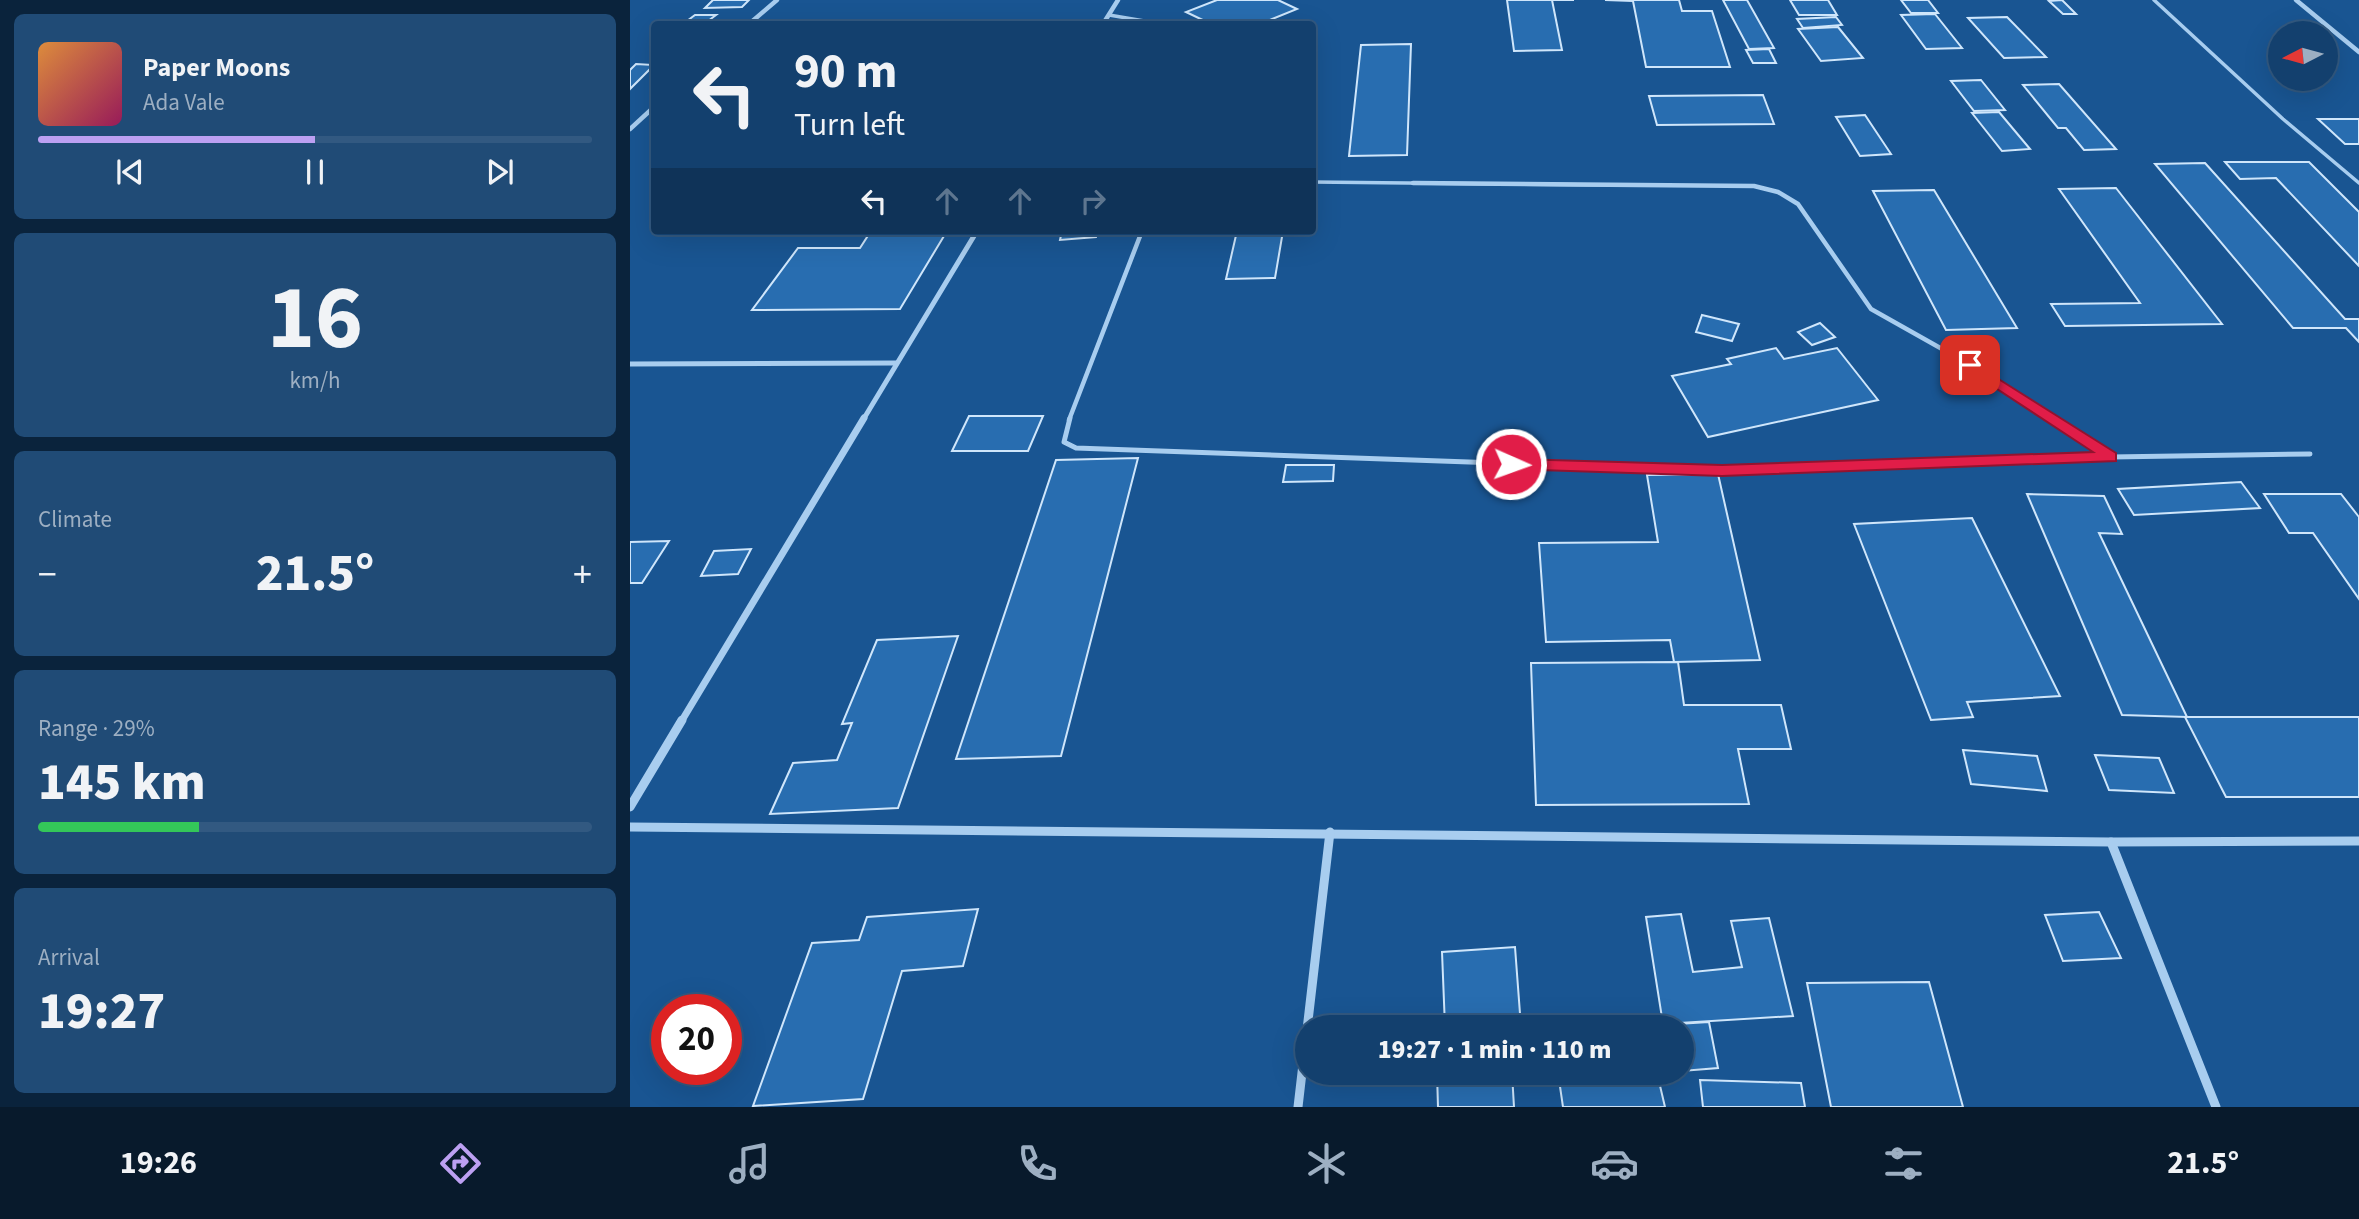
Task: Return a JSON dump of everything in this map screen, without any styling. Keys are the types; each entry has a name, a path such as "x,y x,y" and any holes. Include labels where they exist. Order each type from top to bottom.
{"street":[{"path":"752,21 776,0"},
{"path":"1105,21 1118,0"},
{"path":"2295,0 2359,52"},
{"path":"630,129 651,110"},
{"path":"630,807 975,235"},
{"path":"630,364 896,363"},
{"path":"630,827 2111,842 2359,841"},
{"path":"1297,1107 1330,832"},
{"path":"2111,842 2216,1107"}],"lane":[{"path":"2154,0 2283,119 2359,183"},
{"path":"1109,15 1144,21"},
{"path":"1316,182 1754,186 1778,192 1798,204 1871,309 1990,376 2111,457"},
{"path":"1140,235 1065,431 1064,442 1076,448 1722,471 2111,457 2310,454"}],"building":[{"path":"713,0 749,0 742,7 705,8"},
{"path":"1217,0 1278,0 1297,9 1267,21 1205,21 1186,12"},
{"path":"1507,0 1552,0 1562,50 1514,51"},
{"path":"1605,0 1679,0 1682,11 1712,11 1730,67 1646,67 1633,1"},
{"path":"1723,0 1747,0 1774,48 1749,49"},
{"path":"1790,0 1828,0 1837,15 1799,15"},
{"path":"1901,0 1928,0 1938,13 1911,13"},
{"path":"2062,0 2076,14 2063,14 2049,1"},
{"path":"1935,14 1962,48 1926,49 1901,15"},
{"path":"695,15 716,15 708,21 687,21"},
{"path":"1836,17 1842,25 1803,28 1797,19"},
{"path":"2007,17 2046,57 2004,58 1968,18"},
{"path":"1838,27 1863,58 1821,61 1798,29"},
{"path":"1411,44 1407,155 1349,156 1361,45"},
{"path":"1769,49 1776,63 1753,63 1746,50"},
{"path":"636,64 651,65 630,89 630,70"},
{"path":"1981,80 2005,110 1974,111 1951,81"},
{"path":"2059,84 2116,149 2084,150 2066,128 2058,128 2023,85"},
{"path":"1763,95 1774,124 1657,125 1649,96"},
{"path":"1999,112 2030,149 2002,151 1972,113"},
{"path":"1865,115 1891,154 1860,156 1836,117"},
{"path":"2318,119 2359,119 2359,144 2345,144"},
{"path":"2225,162 2309,162 2359,212 2359,266 2276,178 2240,179"},
{"path":"2205,163 2345,319 2359,319 2359,342 2346,328 2293,328 2155,164"},
{"path":"2116,188 2222,324 2065,326 2051,304 2140,303 2059,189"},
{"path":"1934,190 2017,328 1946,330 1873,191"},
{"path":"868,235 945,235 900,309 752,310 798,248 860,248"},
{"path":"1061,235 1097,235 1096,237 1060,240"},
{"path":"1236,235 1282,235 1275,278 1226,279"},
{"path":"1702,315 1739,324 1732,341 1696,332"},
{"path":"1820,323 1835,337 1812,345 1798,332"},
{"path":"1776,348 1784,359 1837,348 1878,400 1708,437 1672,376 1731,364 1727,359"},
{"path":"969,416 1043,416 1028,451 952,451"},
{"path":"1138,458 1061,756 956,759 1056,460"},
{"path":"1286,465 1334,465 1333,481 1283,482"},
{"path":"1718,474 1760,660 1674,662 1670,640 1546,642 1539,543 1658,542 1647,475"},
{"path":"2241,482 2260,508 2134,515 2118,489"},
{"path":"2027,494 2104,496 2122,534 2099,533 2187,717 2122,715"},
{"path":"2264,494 2341,494 2359,517 2359,599 2313,533 2289,533"},
{"path":"1972,518 2060,696 1967,702 1973,717 1931,720 1854,524"},
{"path":"669,541 642,583 630,583 630,542"},
{"path":"751,549 738,574 701,576 714,551"},
{"path":"958,636 898,808 770,814 793,763 837,760 852,723 842,724 877,640"},
{"path":"1678,662 1684,705 1781,705 1791,749 1738,749 1749,804 1536,805 1531,663"},
{"path":"2185,717 2359,717 2359,797 2226,797"},
{"path":"1963,750 2037,756 2047,791 1971,784"},
{"path":"2095,755 2159,758 2174,793 2109,790"},
{"path":"978,909 963,966 902,971 863,1099 753,1106 812,943 859,940 867,917"},
{"path":"2099,912 2121,958 2063,961 2045,915"},
{"path":"1681,914 1693,972 1742,967 1731,921 1769,918 1793,1016 1694,1022 1694,1015 1662,1015 1646,917"},
{"path":"1515,947 1520,1015 1445,1015 1442,952"},
{"path":"1929,982 1963,1107 1831,1107 1807,983"},
{"path":"1709,1022 1718,1068 1694,1070 1694,1023"},
{"path":"1700,1080 1801,1083 1805,1107 1703,1107"},
{"path":"1437,1085 1513,1085 1514,1107 1438,1107"},
{"path":"1560,1085 1660,1085 1665,1107 1563,1107"}],"route":[{"path":"1511,464 1722,471 2111,457 1970,365"}]}
